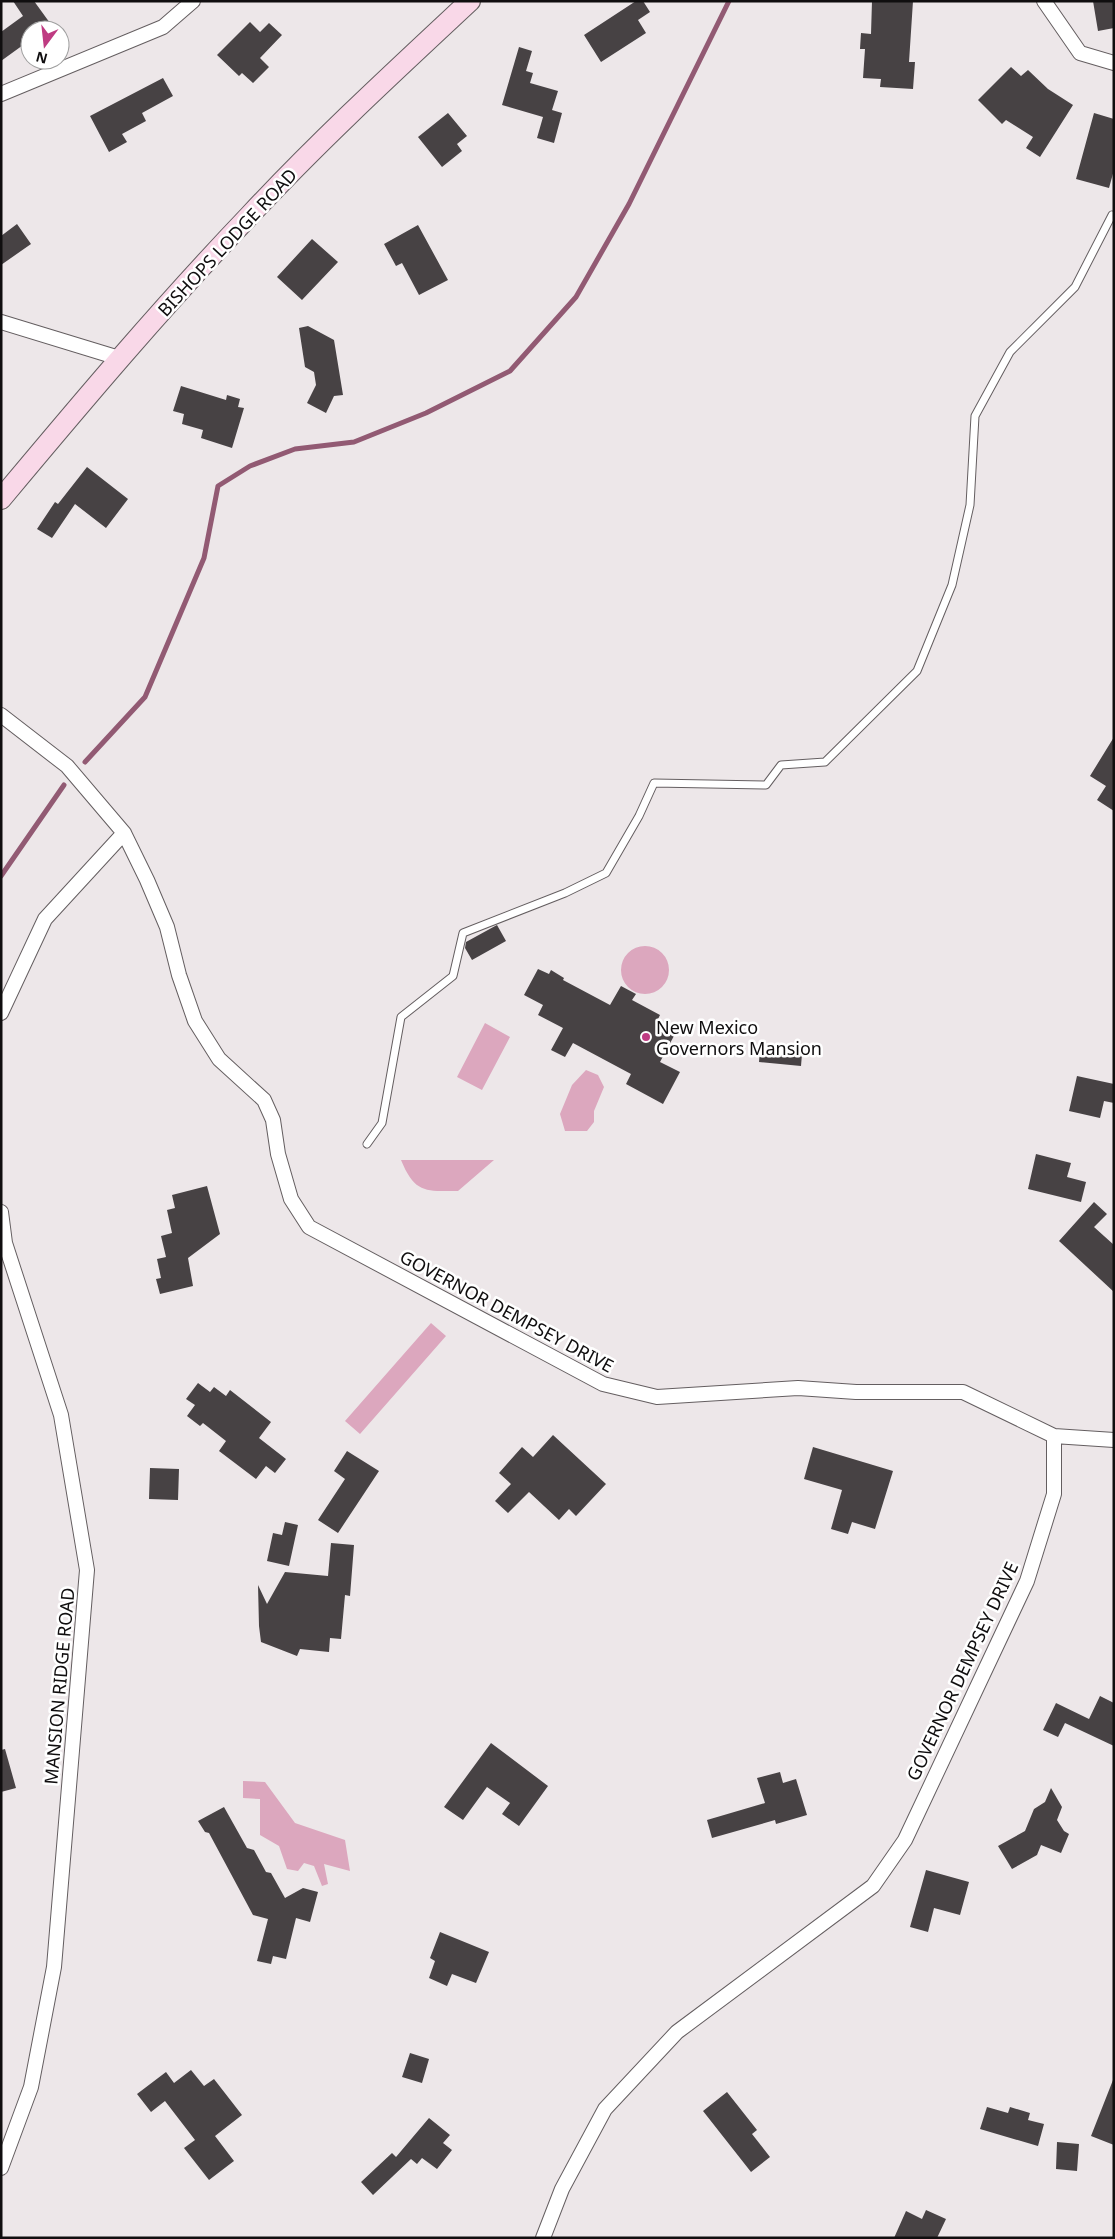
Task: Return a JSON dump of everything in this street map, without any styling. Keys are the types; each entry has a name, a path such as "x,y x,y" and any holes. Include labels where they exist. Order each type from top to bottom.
{"street":[{"path":"1,94 163,27 193,1"},
{"name":"BISHOPS LODGE ROAD","path":"1,499 120,358 252,213 366,97 470,1"},
{"path":"1044,1 1080,53 1114,63"},
{"path":"1,322 120,358"},
{"name":"GOVERNOR DEMPSEY DRIVE","path":"1,715 66,766 124,833 167,927 179,975 195,1021 219,1059 264,1100 273,1120 278,1154 291,1199 308,1227 602,1384 657,1397 798,1388 856,1392 963,1392 1054,1436 1054,1494 1027,1581 905,1840 873,1886 677,2032 605,2109 562,2189 543,2238"},
{"path":"1,1013 45,919 124,833"},
{"name":"MANSION RIDGE ROAD","path":"1,1212 5,1243 61,1415 78,1528 87,1570 54,1967 31,2087 1,2168"},
{"path":"1054,1436 1114,1440"}],"lane":[{"path":"368,1144 382,1123 401,1017 453,976 463,933 565,893 606,873 640,816 654,783 766,785 780,765 825,762 917,671 952,584 970,505 975,416 1010,352 1075,287 1112,215"}],"shaded area":[{"path":"645,946 654,948 662,953 667,961 669,970 667,979 662,987 654,992 645,994 636,992 628,987 623,979 621,970 623,961 628,953 636,948"},
{"path":"485,1023 510,1037 482,1090 457,1077"},
{"path":"586,1070 598,1075 604,1087 594,1111 594,1122 587,1131 565,1131 560,1114 572,1085"},
{"path":"401,1160 494,1160 458,1191 447,1191 430,1190 417,1185 411,1179"},
{"path":"431,1323 446,1336 360,1434 345,1421"},
{"path":"243,1781 265,1782 295,1823 345,1840 350,1871 324,1864 328,1884 322,1886 314,1866 304,1863 298,1871 287,1869 279,1846 260,1835 260,1799 243,1798"}],"building":[{"path":"13,1 34,1 48,20 20,20 20,47 1,61 1,32 23,16"},
{"path":"636,1 643,1 650,12 638,20 646,33 601,62 584,35"},
{"path":"872,1 913,1 909,62 915,62 913,89 880,87 881,79 863,78 865,49 860,49 861,33 871,34"},
{"path":"1093,1 1114,1 1114,28 1098,31"},
{"path":"250,22 260,32 269,23 282,35 260,58 269,67 253,83 242,73 239,76 217,55"},
{"path":"519,47 532,51 526,71 533,73 530,83 558,91 552,110 562,113 554,143 537,138 543,117 502,105"},
{"path":"1011,67 1021,76 1028,70 1048,89 1073,105 1040,157 1026,148 1033,137 1006,120 1002,124 978,100"},
{"path":"163,78 173,96 142,113 146,121 122,134 127,142 109,152 90,116"},
{"path":"448,113 467,136 457,144 462,151 442,167 418,137"},
{"path":"1094,113 1114,119 1114,170 1109,188 1076,179"},
{"path":"17,224 31,244 1,265 1,236"},
{"path":"418,225 448,280 419,295 402,263 396,266 384,244"},
{"path":"312,239 338,262 302,300 277,277"},
{"path":"308,326 334,340 343,395 334,396 326,413 307,403 316,385 314,372 305,367 299,328"},
{"path":"181,386 226,400 227,395 240,399 238,407 244,408 232,448 201,438 203,430 182,424 184,414 173,411"},
{"path":"87,467 128,499 106,528 75,504 52,538 37,529 55,502 58,504"},
{"path":"1114,737 1114,811 1097,800 1106,786 1090,776"},
{"path":"497,925 506,941 472,960 465,948 466,942"},
{"name":"New Mexico Governors Mansion","path":"538,969 549,974 551,970 564,978 563,980 610,1005 621,986 636,994 632,1000 660,1015 656,1023 675,1034 660,1062 680,1072 663,1104 626,1084 631,1074 573,1043 565,1057 551,1050 563,1028 538,1015 543,1005 524,995"},
{"path":"760,1049 802,1054 801,1066 759,1062"},
{"path":"1077,1076 1114,1084 1114,1103 1104,1101 1100,1118 1069,1111"},
{"path":"1036,1154 1071,1163 1067,1177 1086,1182 1081,1202 1028,1189"},
{"path":"207,1186 220,1234 188,1258 193,1286 160,1294 156,1279 161,1278 157,1259 166,1257 161,1236 172,1233 167,1210 175,1208 172,1195"},
{"path":"1094,1202 1107,1214 1094,1227 1114,1245 1114,1292 1059,1241"},
{"path":"198,1383 210,1392 214,1387 226,1396 230,1390 271,1422 259,1438 286,1459 275,1473 266,1466 256,1479 219,1451 226,1441 203,1423 200,1426 187,1416 195,1405 186,1399"},
{"path":"553,1435 606,1484 576,1516 569,1509 559,1520 529,1492 508,1513 495,1501 511,1484 499,1473 522,1447 533,1457"},
{"path":"813,1447 893,1471 875,1529 852,1522 848,1534 831,1529 842,1490 804,1479"},
{"path":"347,1451 379,1471 338,1533 318,1520 345,1479 334,1471"},
{"path":"150,1468 179,1469 178,1500 149,1499"},
{"path":"285,1522 298,1525 289,1566 267,1561 273,1533 282,1535"},
{"path":"331,1543 354,1545 350,1596 345,1595 341,1639 330,1638 329,1652 300,1649 297,1656 261,1642 258,1585 267,1604 285,1572 328,1576"},
{"path":"1100,1696 1114,1703 1114,1746 1065,1723 1058,1737 1043,1730 1056,1703 1089,1719"},
{"path":"491,1743 548,1786 519,1826 502,1814 510,1803 487,1787 463,1820 444,1807"},
{"path":"5,1749 16,1788 1,1792 1,1750"},
{"path":"780,1772 783,1783 796,1779 807,1815 776,1824 775,1820 712,1838 707,1820 765,1803 757,1778"},
{"path":"1051,1788 1062,1807 1057,1820 1064,1831 1069,1834 1061,1853 1041,1845 1037,1855 1012,1869 998,1846 1025,1831 1034,1809 1045,1802"},
{"path":"224,1807 247,1848 254,1850 266,1872 271,1873 285,1898 303,1888 318,1892 310,1922 296,1918 286,1959 273,1956 271,1964 257,1961 268,1919 253,1915 209,1833 205,1832 198,1821"},
{"path":"926,1870 969,1882 960,1915 934,1908 928,1932 910,1927"},
{"path":"440,1932 489,1952 476,1983 452,1974 447,1986 429,1978 435,1961 430,1958"},
{"path":"410,2053 429,2059 422,2083 402,2077"},
{"path":"191,2070 204,2086 214,2079 242,2115 215,2136 234,2161 209,2180 184,2148 195,2140 165,2101 151,2112 137,2094 166,2072 174,2083"},
{"path":"1114,2080 1114,2145 1091,2136"},
{"path":"727,2092 757,2130 752,2134 770,2157 751,2172 703,2111"},
{"path":"987,2107 1008,2113 1010,2107 1030,2113 1028,2120 1044,2124 1038,2146 980,2129"},
{"path":"429,2118 450,2135 443,2143 452,2150 437,2169 422,2158 417,2164 411,2159 373,2195 361,2182 392,2153 396,2157"},
{"path":"1057,2142 1079,2144 1077,2171 1056,2169"},
{"path":"926,2210 946,2219 937,2238 894,2238 906,2211 922,2219"}],"waterway":[{"path":"85,762 145,697 204,558 218,486 250,466 295,449 354,442 426,413 510,371 576,297 629,204 729,1"},
{"path":"1,876 64,785"}],"place":[{"name":"New Mexico Governors Mansion","path":"646,1037"}]}
